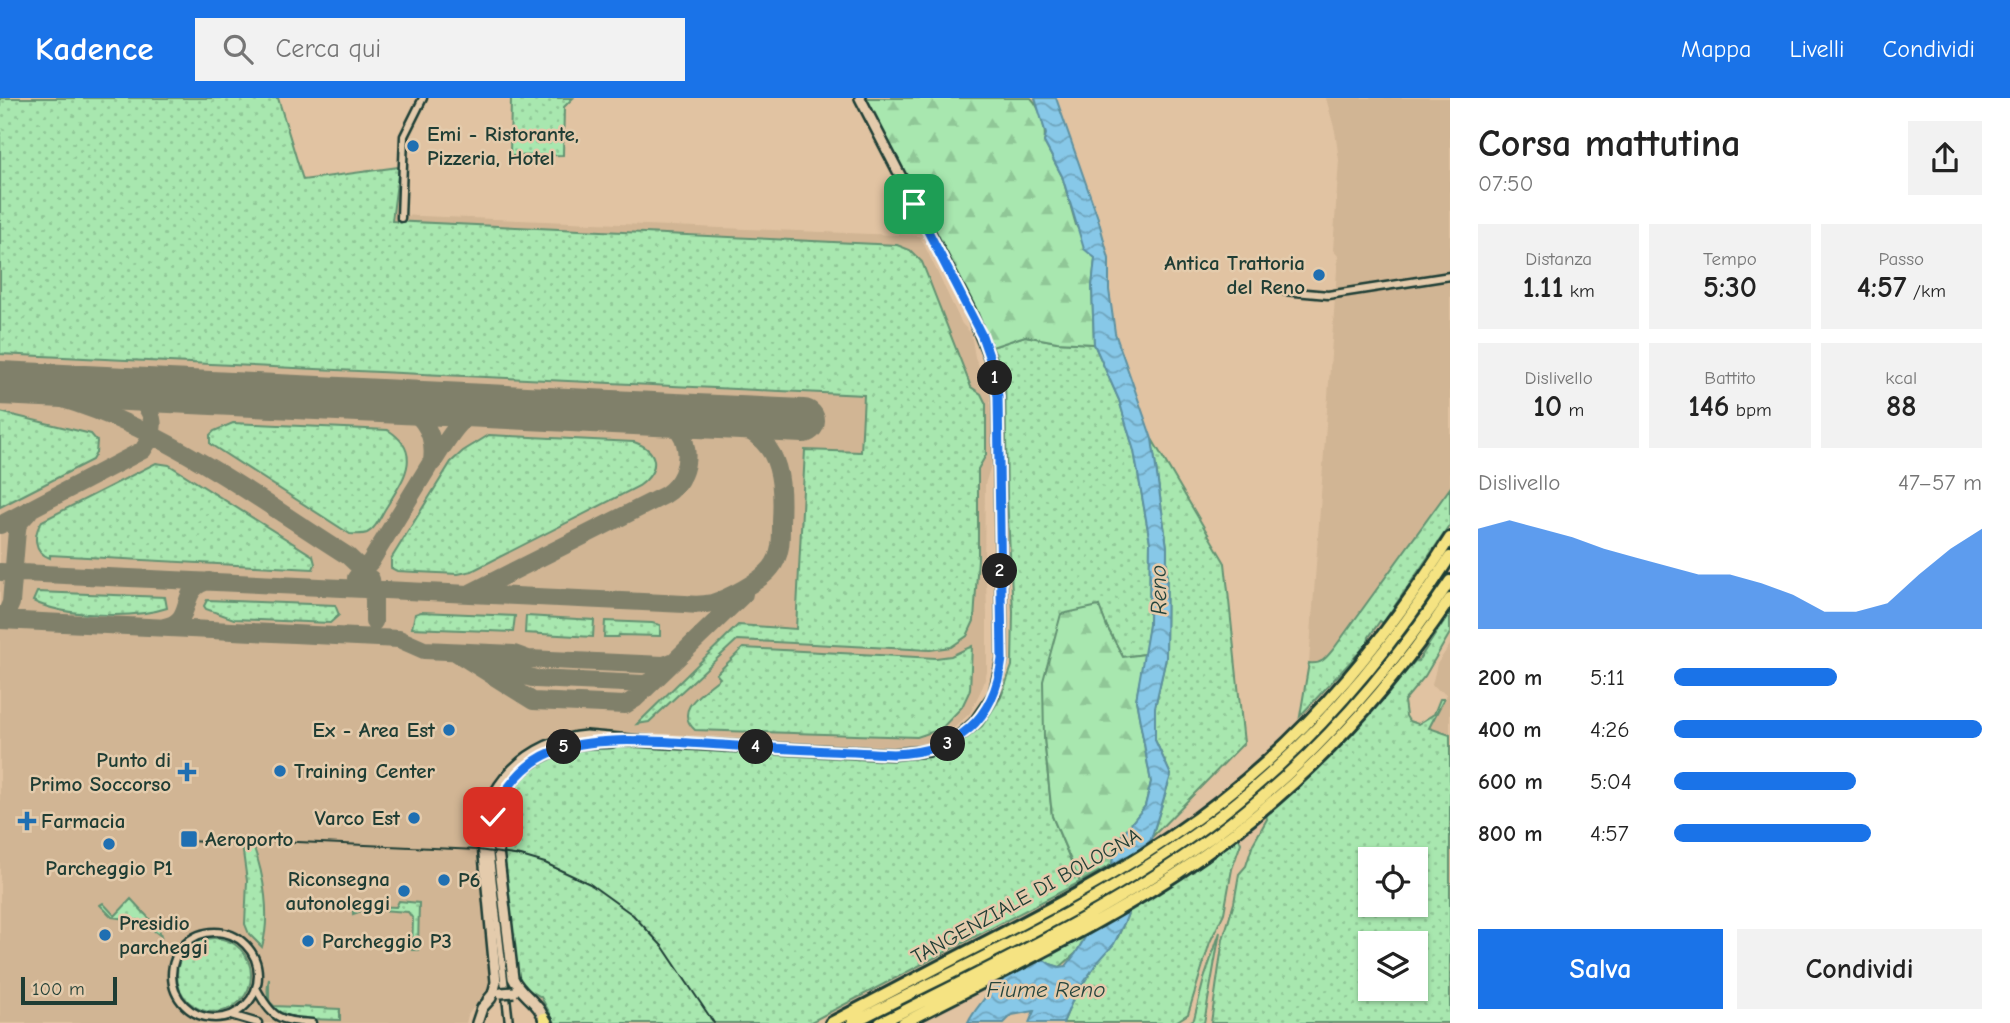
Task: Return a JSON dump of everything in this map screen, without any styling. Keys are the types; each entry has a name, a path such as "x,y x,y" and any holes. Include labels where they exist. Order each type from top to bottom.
{"highway":[{"name":"TANGENZIALE DI BOLOGNA","path":"831,1023 1098,883 1161,844 1250,777 1328,702 1400,612 1450,538"},
{"path":"852,1023 1082,904 1177,846 1246,794 1325,720 1394,637 1450,556"},
{"path":"880,1023 1088,914 1184,856 1244,812 1350,713 1450,581"},
{"path":"903,1023 1094,923 1179,872 1258,813 1321,758 1345,733 1389,681 1450,599"},
{"path":"825,1023 868,1003"}],"street":[{"path":"401,218 404,136 422,98"},
{"path":"475,1021 496,989 483,835 488,809 500,785 528,755 550,743 586,736 640,741 915,753 939,748 957,738 982,713 997,684 1002,659 999,413 996,380 982,336 970,310 860,98"},
{"path":"1284,290 1328,295 1450,276"},
{"path":"490,849 492,821 502,798 525,769 554,751 574,744 640,741"},
{"path":"502,798 496,821 497,842 511,965 516,985 537,1005 545,1021"},
{"path":"488,809 487,828 509,1023"},
{"path":"212,932 226,933 239,939 250,949 255,959 258,975 256,988 243,1007 229,1015 217,1018 199,1015 177,996 171,971 176,955 193,937 212,932"},
{"path":"256,988 269,1011 278,1018 289,1022 312,1023"},
{"path":"488,1000 501,993 514,992 526,996"},
{"path":"229,1015 258,1023"}],"shaded area":[{"path":"0,98 278,98 303,180 399,168 396,215 920,236 962,324 971,333 975,357 990,395 992,462 985,484 984,572 987,672 970,713 940,741 916,748 588,730 564,732 540,741 503,773 483,812 481,838 489,982 468,1015 466,1023 0,1023"},
{"path":"1326,98 1450,98 1450,488 1335,647 1323,662 1316,664 1309,663 1338,256 1333,250 1339,160"},
{"path":"1450,645 1450,735 1429,728 1447,694 1432,685 1437,664"}],"green space":[{"path":"0,98 278,98 303,180 399,167 392,221 897,245 910,250 922,262 971,387 981,394 986,404 986,455 978,469 978,558 974,621 967,636 951,647 930,650 737,640 649,722 637,724 738,625 796,629 805,450 861,452 864,395 0,354"},
{"path":"511,98 573,98 564,107 563,155 510,156"},
{"path":"863,98 1031,98 1040,113 1044,125 1044,142 1062,176 1076,225 1095,258 1092,287 1094,344 1057,342 1025,336 992,347"},
{"path":"1025,336 1057,342 1094,344 1119,400 1134,450 1150,542 1149,625 1145,654 1123,657 1099,607 1044,737 1052,816 1080,882 809,1023 555,1023 541,997 522,986 515,976 499,833 501,819 513,791 532,769 544,760 572,750 610,746 892,761 934,755 967,738 982,726 1001,697 1012,666 1013,611 1007,496 1005,374 992,347"},
{"path":"0,412 91,434 97,441 96,453 92,460 0,507"},
{"path":"233,423 388,430 405,448 407,467 399,486 373,528 365,534 350,534 210,444 210,435 214,431"},
{"path":"489,435 634,442 643,446 653,456 654,468 639,486 472,571 458,574 397,571 391,568 391,559 451,462"},
{"path":"1152,439 1225,563 1244,743 1152,837 1171,775 1155,740 1155,707 1166,658 1167,547"},
{"path":"156,463 169,465 313,556 313,569 50,555 50,558 40,552 36,537 42,521"},
{"path":"1450,488 1450,525 1383,623 1380,621 1368,643 1300,716 1309,663 1321,661 1332,651"},
{"path":"37,592 165,597 167,608 136,614 80,613 33,601"},
{"path":"207,600 335,605 339,615 330,623 234,619 206,609 204,606"},
{"path":"1099,606 1123,657 1145,654 1136,700 1151,782 1145,806 1115,844 1112,864 1080,882 1052,816 1044,737 1043,681 1061,614"},
{"path":"421,612 515,616 513,632 412,628 415,614"},
{"path":"1450,612 1450,633 1425,676 1404,701 1409,721 1418,724 1434,714 1440,699 1444,699 1429,728 1450,735 1450,1023 1211,1023 1223,939 1239,874 1246,866 1253,844 1267,819 1266,814 1331,756 1416,660 1418,661"},
{"path":"526,616 594,620 593,637 525,633"},
{"path":"605,621 660,625 660,636 604,637"},
{"path":"972,646 970,690 962,707 941,729 917,737 695,730 687,715 693,701 720,678 716,674 743,648 936,658 951,656"},
{"path":"1238,836 1241,843 1232,869 1224,913 1210,942 1188,1014 1174,1023 1063,1023 1073,999 1118,937 1130,909"},
{"path":"242,845 253,845 263,882 266,922 262,947 249,934 245,924 247,881"},
{"path":"131,899 159,929 161,936 141,921 112,917 100,905 103,903 115,916"},
{"path":"399,901 419,903 418,950 412,950 413,919 408,912 367,909 353,914 353,905 396,907"},
{"path":"1220,932 1204,1023 1188,1023 1194,1019"},
{"path":"1087,934 1076,953 1060,967 1037,960"},
{"path":"207,938 221,938 235,944 245,954 251,975 245,996 235,1006 221,1012 207,1012 193,1006 183,996 177,982 177,968 183,954 193,944"},
{"path":"271,1003 274,1006 340,1009 340,1020 289,1016 278,1011"}],"water":[{"name":"Fiume Reno","path":"1035,98 1056,98 1098,218 1109,259 1109,290 1115,333 1152,439 1167,547 1166,658 1155,707 1155,740 1171,775 1126,919 1114,944 1096,964 1073,999 1063,1023 1029,1023 1034,1011 1012,1015 1004,1023 968,1023 994,982 1037,960 1043,959 1060,967 1066,966 1076,953 1087,934 1112,864 1115,844 1145,806 1151,782 1136,700 1149,625 1150,542 1134,451 1119,400 1094,344 1092,287 1095,258 1084,249 1062,176 1044,142 1046,134"}],"taxiway":[{"path":"0,384 50,395 97,411 183,452 348,556 364,571 372,589"},
{"path":"0,525 143,450 152,430 150,413 138,399 119,388"},
{"path":"356,578 371,561 432,461 431,439 423,422 409,409 388,401"},
{"path":"433,462 458,425 474,412 496,406"},
{"path":"472,592 665,495 676,486 686,462 683,437 676,426 665,418 651,414"},
{"path":"0,572 692,605 712,603 760,578 775,563 780,546 782,502 778,468 764,442 752,432 716,417"},
{"path":"0,617 7,612 11,603 18,524 29,512"},
{"path":"371,579 374,622"},
{"path":"164,627 174,624 180,618 193,590 209,581"},
{"path":"455,652 533,701 625,705 635,699 744,594"},
{"path":"0,620 399,639 424,650 514,654 528,659 664,665 674,661"},
{"path":"489,654 525,676 536,679 645,684 655,679"}],"runway":[{"path":"0,383 803,421"}],"railway":[{"path":"186,841 275,841 478,850 521,856 545,863 590,884 633,915 663,947 714,1023"}],"place":[{"name":"Emi - Ristorante, Pizzeria, Hotel","path":"413,146"},
{"name":"Antica Trattoria del Reno","path":"1319,275"},
{"name":"Ex - Area Est","path":"449,730"},
{"name":"Training Center","path":"280,771"},
{"name":"Punto di Primo Soccorso","path":"187,772"},
{"name":"Varco Est","path":"414,818"},
{"name":"Farmacia","path":"27,821"},
{"name":"Aeroporto","path":"189,839"},
{"name":"Parcheggio P1","path":"109,844"},
{"name":"P6","path":"444,880"},
{"name":"Riconsegna autonoleggi","path":"404,891"},
{"name":"Presidio parcheggi","path":"105,935"},
{"name":"Parcheggio P3","path":"308,941"}],"route":[{"path":"493,817 507,789 525,769 542,756 574,744 640,741 915,753 939,748 957,738 982,713 997,684 1002,659 1000,432 996,380 982,336 970,310 914,204"}],"water label":[{"name":"Reno","path":"1158,590"}]}
